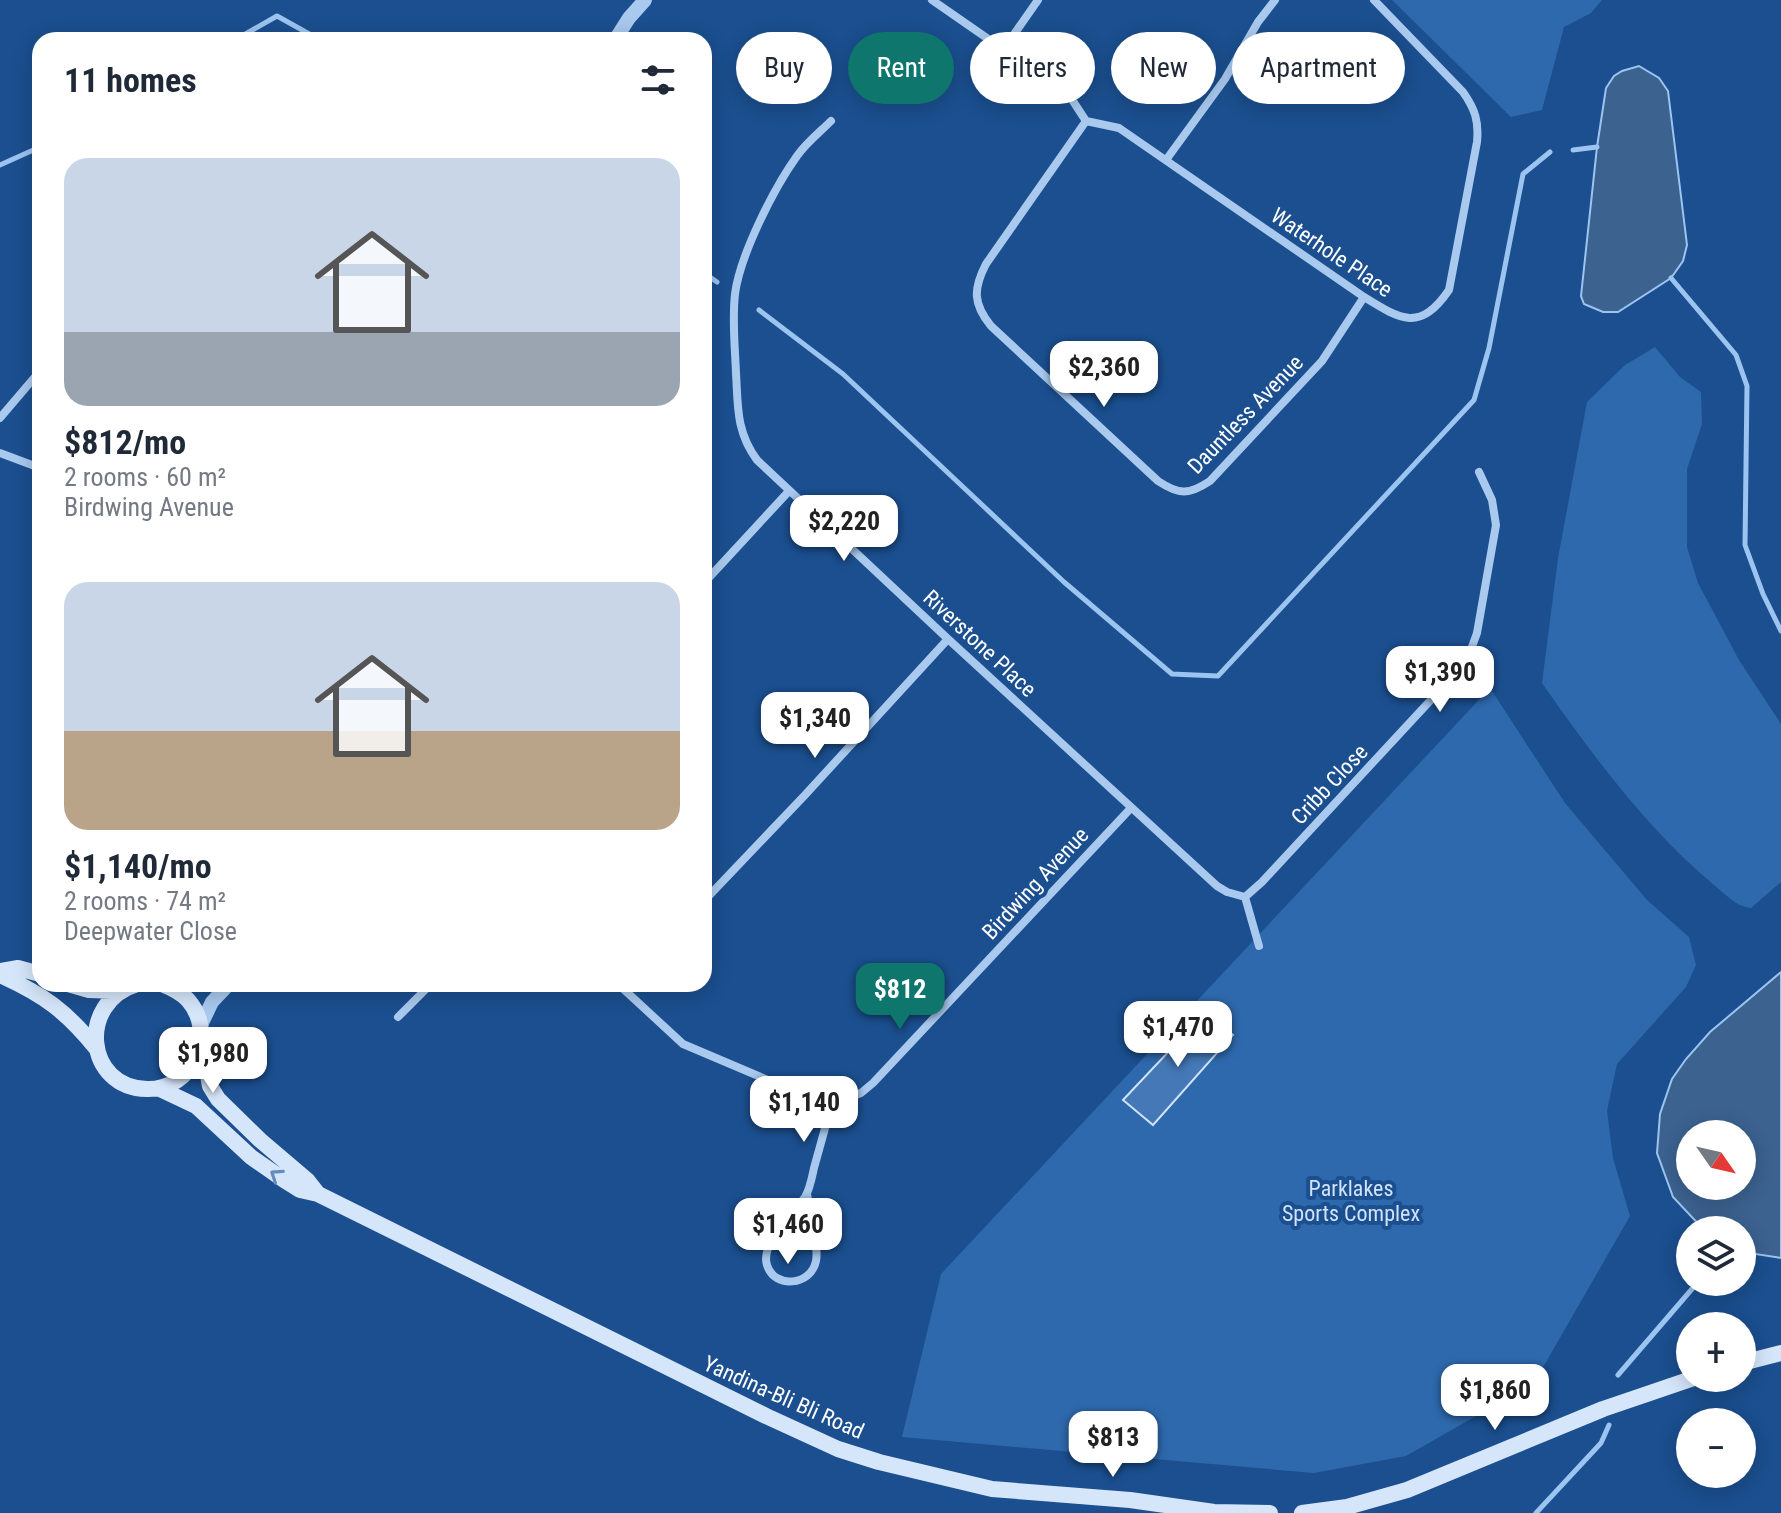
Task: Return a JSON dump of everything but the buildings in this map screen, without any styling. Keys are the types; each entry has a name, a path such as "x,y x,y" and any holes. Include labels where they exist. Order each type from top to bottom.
{"main road":[{"path":"0,973 18,968 32,972"},
{"name":"Yandina-Bli Bli Road","path":"0,973 32,990"},
{"name":"Yandina-Bli Bli Road","path":"35,992 77,1025 97,1049 109,1073 132,1087 158,1088 196,1106 251,1157 300,1190 318,1194 838,1449 992,1489 1130,1500 1214,1512 1270,1513"},
{"path":"97,1049 96,1023 109,999 119,992"},
{"path":"179,992 196,1011 210,1086 218,1099 307,1180 318,1194"},
{"path":"158,1088 174,1083 187,1073 197,1059 201,1043"},
{"path":"1756,1359 1781,1353"},
{"path":"1302,1513 1347,1507 1407,1490 1603,1409 1676,1384"}],"street":[{"path":"620,32 645,0"},
{"path":"932,0 977,32"},
{"path":"1016,32 1038,0"},
{"path":"1166,160 1225,79 1258,22 1275,0"},
{"name":"Waterhole Place","path":"1086,121 1119,128 1391,314 1402,318 1429,312 1449,290 1472,171 1479,126 1477,114 1463,92 1374,0"},
{"path":"1075,104 1086,121"},
{"name":"Riverstone Place","path":"831,121 799,153 777,188 739,274 734,317 742,437 757,460 789,491 1131,808 1217,886 1245,897"},
{"name":"Dauntless Avenue","path":"1086,121 986,264 980,276 977,302 991,326 1158,481 1172,490 1185,492 1210,481 1322,361 1364,297"},
{"path":"0,418 32,380"},
{"path":"0,453 32,465"},
{"name":"Cribb Close","path":"1245,897 1254,891 1454,675 1469,655 1477,633 1496,525 1492,500 1479,472"},
{"path":"712,574 789,491"},
{"path":"712,892 948,639"},
{"name":"Birdwing Avenue","path":"832,1103 861,1093 873,1083 1131,808"},
{"path":"1245,897 1259,946"},
{"path":"201,1025 212,1002 221,992"},
{"path":"398,1017 423,992"},
{"path":"629,992 683,1044 808,1097 832,1103 807,1194 771,1241 765,1256 773,1276 782,1281 801,1280 810,1274 816,1262 807,1194"}],"green space":[{"path":"1392,0 1602,0 1591,13 1564,27 1542,110 1511,117"},
{"path":"1655,347 1680,377 1701,392 1702,424 1687,469 1687,547 1698,583 1739,660 1781,724 1781,882 1751,908 1728,897 1666,840 1601,764 1542,683 1558,558 1587,402 1625,365"},
{"name":"Parklakes Sports Complex","path":"1490,688 1565,803 1647,900 1689,937 1696,965 1686,987 1617,1064 1607,1111 1613,1158 1630,1216 1534,1383 1406,1456 1314,1473 902,1437 941,1274"}],"shaded area":[{"path":"1639,66 1659,78 1668,91 1687,245 1683,261 1671,278 1618,312 1603,312 1584,304 1581,296 1597,147 1606,88 1614,76"},
{"path":"1781,972 1781,1258 1756,1254 1756,1216 1691,1216 1673,1197 1657,1153 1660,1114 1672,1079 1710,1032"}],"waterway":[{"path":"249,32 277,16 306,32"},
{"path":"1573,150 1597,147"},
{"path":"0,165 32,151"},
{"path":"759,310 843,374 1064,582 1172,674 1218,676 1474,400 1489,348 1523,174 1550,152"},
{"path":"1671,278 1736,355 1747,386 1745,545 1781,631"},
{"path":"712,279 717,282"},
{"path":"1618,1375 1686,1296"},
{"path":"1536,1513 1601,1443 1609,1425"}]}
